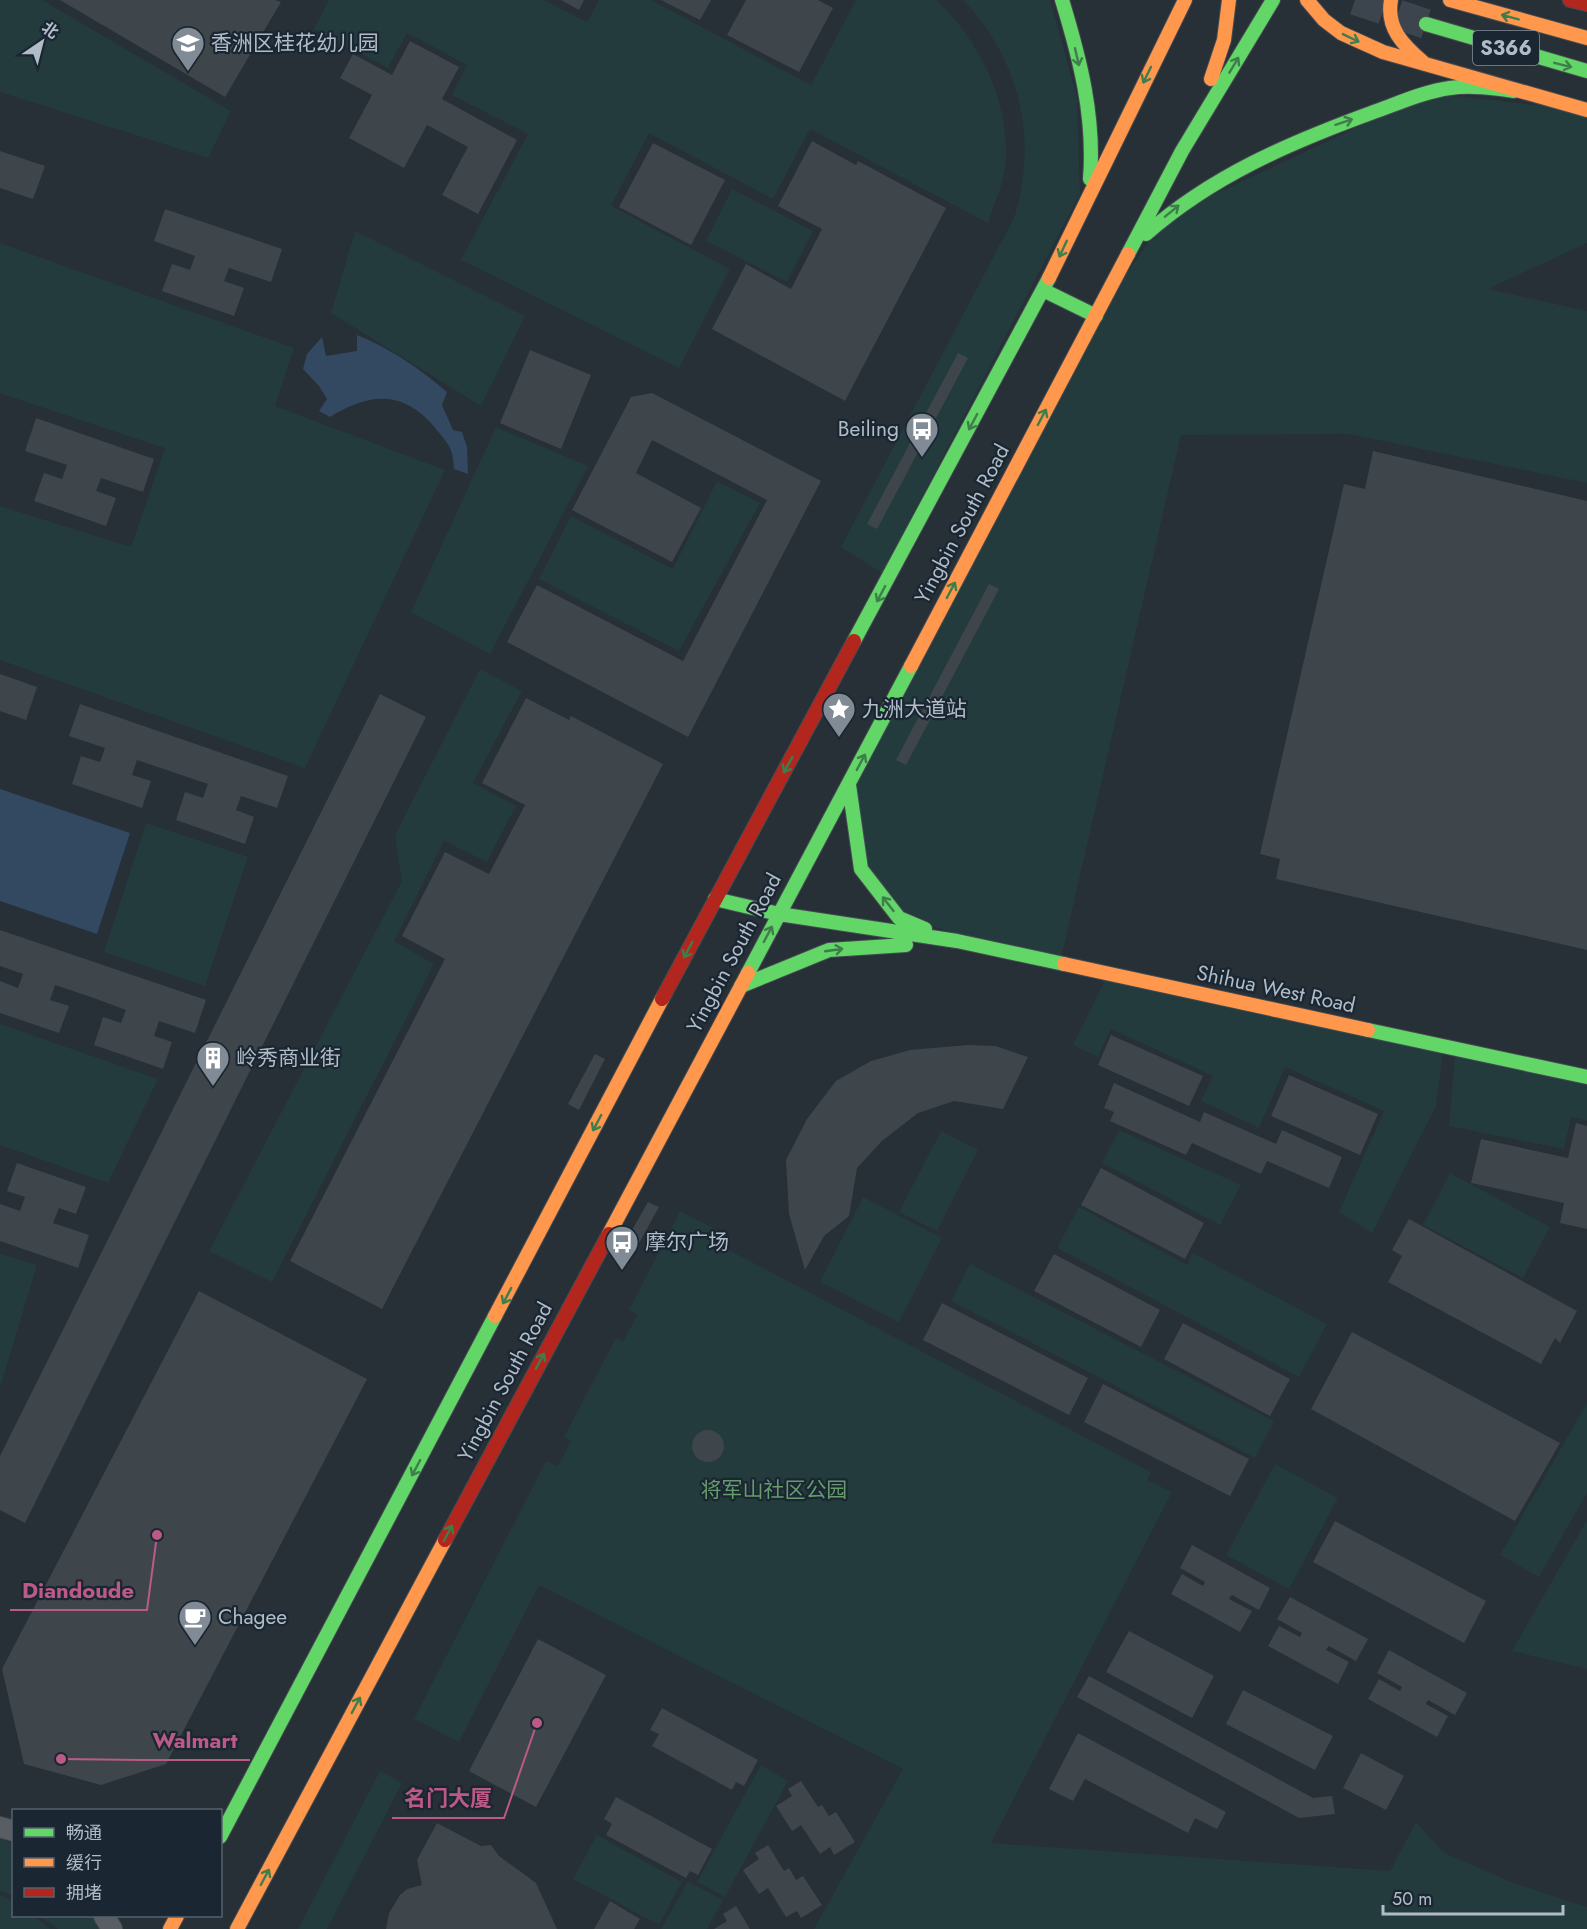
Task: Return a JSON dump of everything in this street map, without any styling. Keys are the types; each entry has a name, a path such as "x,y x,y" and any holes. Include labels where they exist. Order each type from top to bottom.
{"main road":[{"path":"1062,0 1090,119 1092,166 1087,196"},
{"path":"222,1833 715,899 1044,290 1087,196 1185,0"},
{"path":"1173,22 1194,0"},
{"path":"1182,151 1224,40 1229,0"},
{"name":"Yingbin South Road","path":"237,1929 849,785 1182,151 1273,0"},
{"path":"1307,0 1324,20 1341,33 1383,52 1587,110"},
{"path":"1391,0 1390,21 1396,36 1428,66"},
{"name":"S366","path":"1450,0 1587,38"},
{"path":"1570,0 1587,4"},
{"name":"S366","path":"1426,24 1587,71"},
{"path":"1129,251 1165,216 1202,188 1235,168 1329,128 1431,92 1483,87 1514,91"},
{"path":"1044,290 1096,316"},
{"path":"849,785 861,870 899,918 957,941"},
{"path":"715,899 779,914 957,941"},
{"path":"741,986 829,950 957,941"},
{"name":"Shihua West Road","path":"957,941 1587,1077"}],"street":[{"path":"222,1814 239,1803"}],"green space":[{"path":"0,0 42,0 231,111 208,158 0,92"},
{"path":"329,0 544,0 587,22 599,0 651,0 811,85 856,0 936,0 966,34 989,73 1003,116 1006,138 1004,176 988,223 810,129 773,199 649,133 611,206 730,269 679,368 461,260 528,134 452,95 467,65 407,33 388,68 314,29"},
{"path":"963,0 1050,0 1077,97 1080,194 882,573 841,547 1010,226 1017,208 1023,180 1025,151 1018,96 997,45 982,22"},
{"path":"1431,93 1587,111 1587,243 1488,289 1587,311 1587,483 1349,434 1181,435 1060,963 900,917 862,869 851,785 1097,316 1166,217"},
{"path":"732,189 813,231 787,282 706,241"},
{"path":"355,231 525,316 481,406 331,313"},
{"path":"0,243 294,348 275,406 445,470 305,768 0,660 0,506 131,547 165,448 0,393"},
{"path":"496,427 588,466 490,654 411,612"},
{"path":"717,481 760,503 679,651 539,579 571,516 673,569"},
{"path":"480,669 522,691 473,783 516,806 487,862 444,841 394,941 434,964 272,1282 209,1251 402,881 395,835"},
{"path":"146,823 248,857 205,986 104,952"},
{"path":"1105,980 1443,1053 1436,1106 1372,1233 1339,1212 1384,1111 1285,1067 1259,1128 1201,1101 1213,1076 1111,1029 1098,1057 1073,1045"},
{"path":"0,1024 158,1079 108,1183 0,1145"},
{"path":"1455,1055 1587,1083 1587,1120 1571,1117 1564,1149 1449,1126"},
{"path":"1119,1130 1241,1185 1220,1225 1102,1163"},
{"path":"941,1131 978,1150 937,1231 899,1212"},
{"path":"1450,1173 1550,1227 1523,1278 1423,1225"},
{"path":"863,1197 942,1238 899,1322 820,1282"},
{"path":"1079,1207 1187,1265 1193,1253 1327,1324 1299,1377 1057,1248"},
{"name":"将军山社区公园","path":"680,1211 732,1238 727,1249 1151,1472 1147,1480 1172,1492 991,1843 1390,1871 1416,1822 1444,1853 1509,1881 1587,1907 1587,1929 814,1929 903,1769 539,1585 459,1742 414,1719 546,1461 558,1466 571,1441 564,1437 616,1338 623,1342 637,1315 629,1310"},
{"path":"0,1254 37,1265 0,1388"},
{"path":"970,1264 1274,1421 1255,1458 951,1301"},
{"path":"1587,1403 1587,1493 1539,1577 1500,1555"},
{"path":"1275,1464 1338,1498 1289,1589 1226,1555"},
{"path":"1587,1520 1587,1669 1512,1651"},
{"path":"761,1765 788,1781 725,1897 697,1882"},
{"path":"380,1771 402,1783 327,1929 298,1929"},
{"path":"597,1835 682,1882 659,1925 573,1879"},
{"path":"0,1836 12,1844 12,1895 0,1891"},
{"path":"688,1881 723,1900 707,1929 661,1929"},
{"path":"0,1895 12,1901 12,1917 35,1917 50,1929 0,1929"},
{"path":"41,1917 93,1917 100,1929 58,1929"}],"water":[{"path":"357,335 404,360 447,392 442,405 453,430 462,432 467,447 468,474 454,469 450,447 424,416 399,401 386,399 359,403 330,417 319,411 327,399 319,386 303,369 307,354 322,337 326,356 357,351"},
{"path":"0,789 130,833 97,934 0,901"}],"building":[{"path":"60,0 275,0 281,2 225,97"},
{"path":"561,0 584,0 579,10"},
{"path":"661,0 711,0 700,20"},
{"path":"746,0 818,0 833,8 799,72 727,35"},
{"path":"410,41 459,67 442,99 517,140 478,214 442,195 468,147 427,125 404,168 349,138 372,95 340,78 353,54 392,75"},
{"path":"812,141 856,165 858,161 946,208 845,401 712,329 746,264 791,289 822,229 778,206"},
{"path":"653,143 725,180 691,245 619,207"},
{"path":"0,151 45,166 33,199 0,188"},
{"path":"165,209 282,249 271,282 229,268 224,281 244,288 234,316 162,291 172,264 190,270 195,256 154,241"},
{"path":"530,350 591,375 561,449 500,423"},
{"path":"958,353 968,358 877,529 867,524"},
{"path":"652,393 821,481 688,737 507,642 537,585 683,661 767,500 652,440 636,473 701,508 672,562 572,510 631,397"},
{"path":"36,418 154,459 143,492 101,478 96,491 116,498 106,526 34,501 44,473 62,479 67,465 25,451"},
{"path":"1373,451 1587,501 1587,950 1276,879 1280,859 1260,854 1344,484 1365,489"},
{"path":"989,584 999,589 906,765 896,760"},
{"path":"0,674 37,687 26,720 0,711"},
{"name":"岭秀商业街","path":"380,694 426,717 25,1523 0,1510 0,1456"},
{"path":"526,698 569,720 571,716 663,764 382,1309 290,1261 445,959 402,936 445,852 489,874 525,805 482,783"},
{"path":"80,704 288,776 277,808 241,796 236,810 254,817 245,844 176,820 185,792 203,798 208,784 137,760 132,775 151,781 142,808 72,784 81,756 100,762 105,748 69,736"},
{"path":"0,930 206,1000 195,1033 159,1021 154,1036 172,1042 163,1069 94,1045 103,1017 121,1023 126,1010 91,997 55,985 50,1000 69,1006 59,1033 0,1013 0,981 18,988 23,974 0,966"},
{"path":"1111,1035 1203,1076 1189,1106 1098,1065"},
{"path":"967,1045 995,1046 1028,1057 1003,1109 954,1101 918,1113 882,1141 857,1168 849,1216 824,1236 805,1270 789,1214 786,1160 807,1119 836,1081 871,1061 910,1050"},
{"path":"595,1054 605,1059 579,1110 568,1104"},
{"path":"1289,1075 1378,1114 1360,1155 1271,1116"},
{"path":"1114,1083 1200,1122 1204,1112 1276,1144 1282,1130 1342,1157 1329,1188 1267,1161 1261,1174 1192,1143 1186,1155 1110,1121 1114,1112 1104,1108"},
{"path":"1576,1123 1587,1126 1587,1229 1560,1223 1564,1203 1471,1183 1481,1139 1568,1158"},
{"path":"17,1163 86,1187 76,1214 59,1208 53,1223 89,1235 78,1268 0,1241 0,1204 20,1211 25,1197 7,1191"},
{"path":"1101,1168 1204,1223 1185,1259 1081,1205"},
{"path":"648,1202 659,1207 638,1245 627,1239"},
{"path":"1409,1219 1577,1311 1560,1343 1555,1338 1541,1364 1388,1282 1402,1256 1392,1250"},
{"path":"1054,1254 1160,1310 1141,1347 1034,1291"},
{"path":"199,1291 367,1379 166,1764 101,1785 24,1764 2,1669"},
{"path":"942,1303 1088,1378 1069,1415 923,1340"},
{"path":"1183,1323 1290,1379 1270,1416 1164,1359"},
{"path":"1352,1332 1560,1443 1515,1521 1311,1409"},
{"path":"1103,1384 1249,1459 1230,1496 1084,1422"},
{"path":"708,1430 720,1434 724,1446 720,1458 708,1462 696,1458 692,1446 696,1434"},
{"path":"1335,1521 1486,1601 1464,1643 1313,1562"},
{"path":"1192,1545 1270,1588 1259,1610 1232,1595 1229,1599 1252,1611 1240,1632 1171,1594 1182,1574 1203,1586 1205,1582 1180,1568"},
{"path":"1290,1597 1368,1639 1356,1661 1329,1646 1326,1650 1349,1662 1338,1684 1268,1646 1279,1626 1300,1637 1302,1633 1277,1619"},
{"path":"1129,1631 1214,1676 1192,1718 1106,1672"},
{"path":"538,1639 606,1675 536,1807 469,1771"},
{"path":"1389,1650 1467,1693 1455,1715 1428,1700 1426,1704 1448,1716 1437,1737 1368,1699 1379,1679 1400,1691 1402,1687 1377,1673"},
{"path":"1089,1676 1313,1798 1332,1796 1335,1814 1299,1818 1077,1697"},
{"path":"1243,1690 1333,1736 1315,1770 1226,1724"},
{"path":"662,1708 758,1760 744,1786 736,1782 732,1790 652,1746 659,1734 650,1730"},
{"path":"1078,1733 1226,1812 1217,1829 1195,1818 1188,1833 1085,1779 1073,1801 1049,1789"},
{"path":"1361,1753 1404,1776 1386,1810 1343,1788"},
{"path":"801,1781 818,1807 822,1805 829,1816 836,1812 855,1842 834,1855 830,1847 820,1854 801,1825 792,1831 776,1806 792,1796 788,1789"},
{"path":"616,1797 712,1849 698,1875 690,1871 686,1878 606,1835 612,1824 604,1819"},
{"path":"437,1823 481,1846 491,1845 499,1856 536,1883 557,1929 386,1929 389,1913 400,1895 407,1889 422,1885 417,1860"},
{"path":"768,1845 784,1871 789,1868 796,1880 803,1876 822,1905 801,1918 797,1911 786,1917 768,1888 759,1894 743,1870 759,1859 755,1853"},
{"path":"610,1901 640,1919 634,1929 594,1929"},
{"path":"736,1906 750,1929 714,1929 727,1921 723,1914"}],"tunnel":[{"path":"1355,0 1426,24"}],"traffic: fast":[{"path":"1062,0 1085,88 1090,133 1090,179"},
{"path":"1128,254 1182,151 1273,0"},
{"path":"1426,24 1587,71"},
{"path":"1146,234 1171,213 1225,178 1281,149 1340,124 1440,90 1474,87 1514,91"},
{"path":"854,641 1049,278"},
{"path":"1043,290 1096,316"},
{"path":"748,973 911,666"},
{"path":"849,785 861,869 899,918 925,929"},
{"path":"715,899 779,914 957,941 1064,964"},
{"path":"741,986 829,950 906,945"},
{"path":"1368,1030 1587,1077"},
{"path":"222,1833 495,1316"}],"traffic: slow":[{"path":"1049,278 1185,0"},
{"path":"1211,79 1224,40 1229,0"},
{"path":"1307,0 1324,20 1341,33 1383,52 1587,110"},
{"path":"1391,0 1391,19 1398,35 1423,62"},
{"path":"1450,0 1587,38"},
{"path":"911,666 1128,254"},
{"path":"1064,964 1368,1030"},
{"path":"609,1234 748,973"},
{"path":"495,1316 662,999"},
{"path":"237,1929 445,1540"},
{"path":"170,1929 176,1917"}],"traffic: jam":[{"path":"1570,0 1587,4"},
{"path":"662,999 854,641"},
{"path":"445,1540 609,1234"}],"place":[{"name":"香洲区桂花幼儿园","path":"188,72"},
{"name":"Beiling","path":"922,458"},
{"name":"九洲大道站","path":"839,738"},
{"name":"岭秀商业街","path":"213,1087"},
{"name":"摩尔广场","path":"622,1271"},
{"name":"Diandoude","path":"157,1535"},
{"name":"Chagee","path":"195,1646"},
{"name":"名门大厦","path":"537,1723"},
{"name":"Walmart","path":"61,1759"}]}
